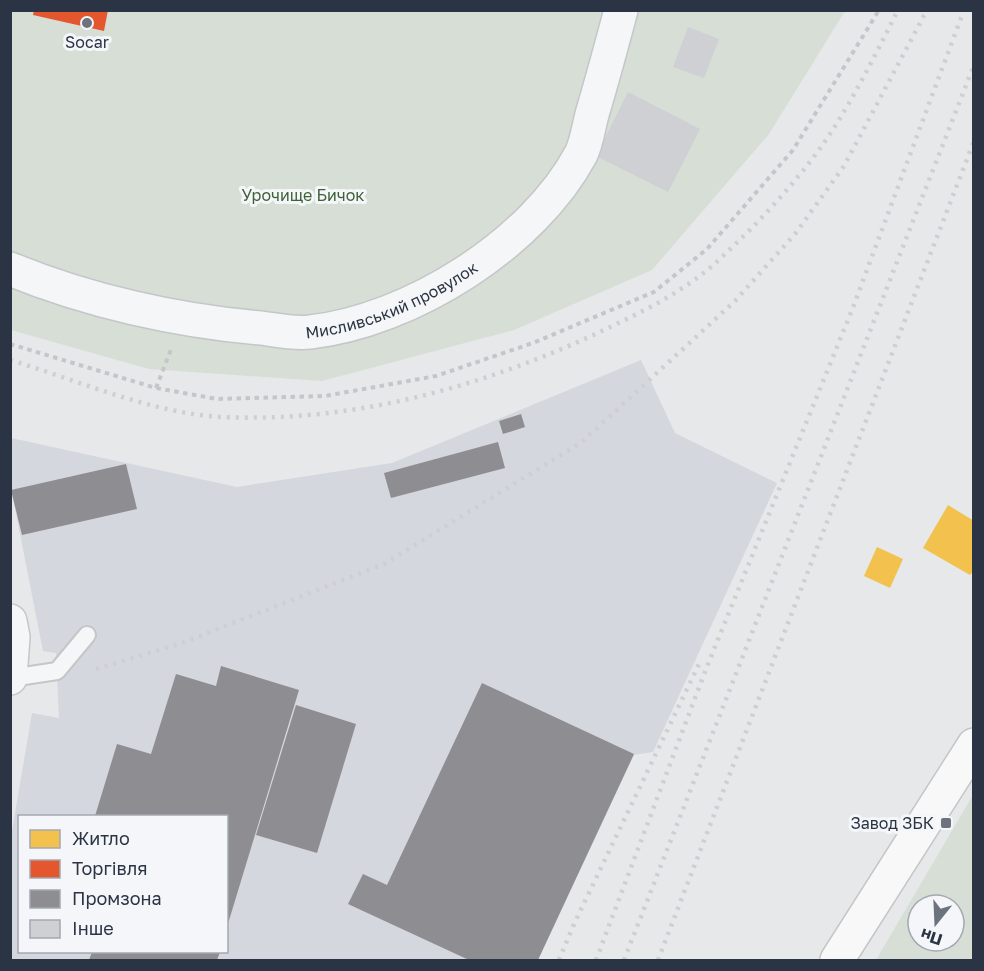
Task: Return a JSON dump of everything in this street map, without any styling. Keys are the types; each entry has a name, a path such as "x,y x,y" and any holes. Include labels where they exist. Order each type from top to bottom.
{"street":[{"name":"Мисливський провулок","path":"10,269 49,285 183,316 232,326 308,333 366,322 430,295 491,254 551,199 582,153 621,10"},
{"path":"10,621 13,637 11,678"},
{"path":"837,960 974,745"}],"lane":[{"path":"11,678 57,671 87,634"}],"path":[{"path":"10,344 156,388 218,399 325,396 436,376 533,343 654,292 707,249 793,150 879,10"},
{"path":"156,388 183,316"}],"shaded area":[{"path":"641,360 675,433 777,483 653,752 634,755 538,960 11,960 11,837 32,713 59,718 56,653 43,651 11,488 11,438 237,487 392,463"}],"green space":[{"name":"Урочище Бичок","path":"10,11 845,11 769,134 652,270 514,330 322,381 149,369 11,330"},
{"path":"973,795 973,960 876,960 906,909 906,953 966,953 966,893 915,893"}],"building: Житло":[{"path":"948,505 974,521 974,570 970,575 923,548"},
{"path":"877,547 903,559 890,588 864,576"}],"building: Торгівля":[{"name":"Socar","path":"34,10 108,10 104,31 33,15"}],"building: Промзона":[{"path":"521,414 525,427 503,434 499,421"},
{"path":"498,442 505,468 391,498 384,473"},
{"path":"126,464 137,509 22,535 11,490"},
{"path":"221,666 299,690 228,924 228,815 95,815 117,744 151,754 176,674 216,686"},
{"path":"482,683 634,754 538,960 469,960 348,904 363,874 387,885"},
{"path":"296,705 356,724 317,853 256,835"},
{"path":"92,953 220,953 217,960 89,960"}],"building: Інше":[{"path":"688,27 719,39 704,78 673,67"},
{"path":"628,92 700,129 668,192 596,156"}],"railway":[{"path":"10,360 141,402 168,409 221,417 321,414 370,407 419,397 514,368 637,314 668,297 710,268 770,209 813,158 837,123 898,10"},
{"path":"96,669 182,643 384,564 582,442 735,301 795,234 844,166 927,10"},
{"path":"596,960 706,669 852,310 964,10"},
{"path":"624,960 974,65"},
{"path":"658,960 974,141"},
{"path":"559,960 574,924 701,660"}],"place":[{"name":"Socar","path":"87,23"},
{"name":"Завод ЗБК","path":"946,823"}]}
